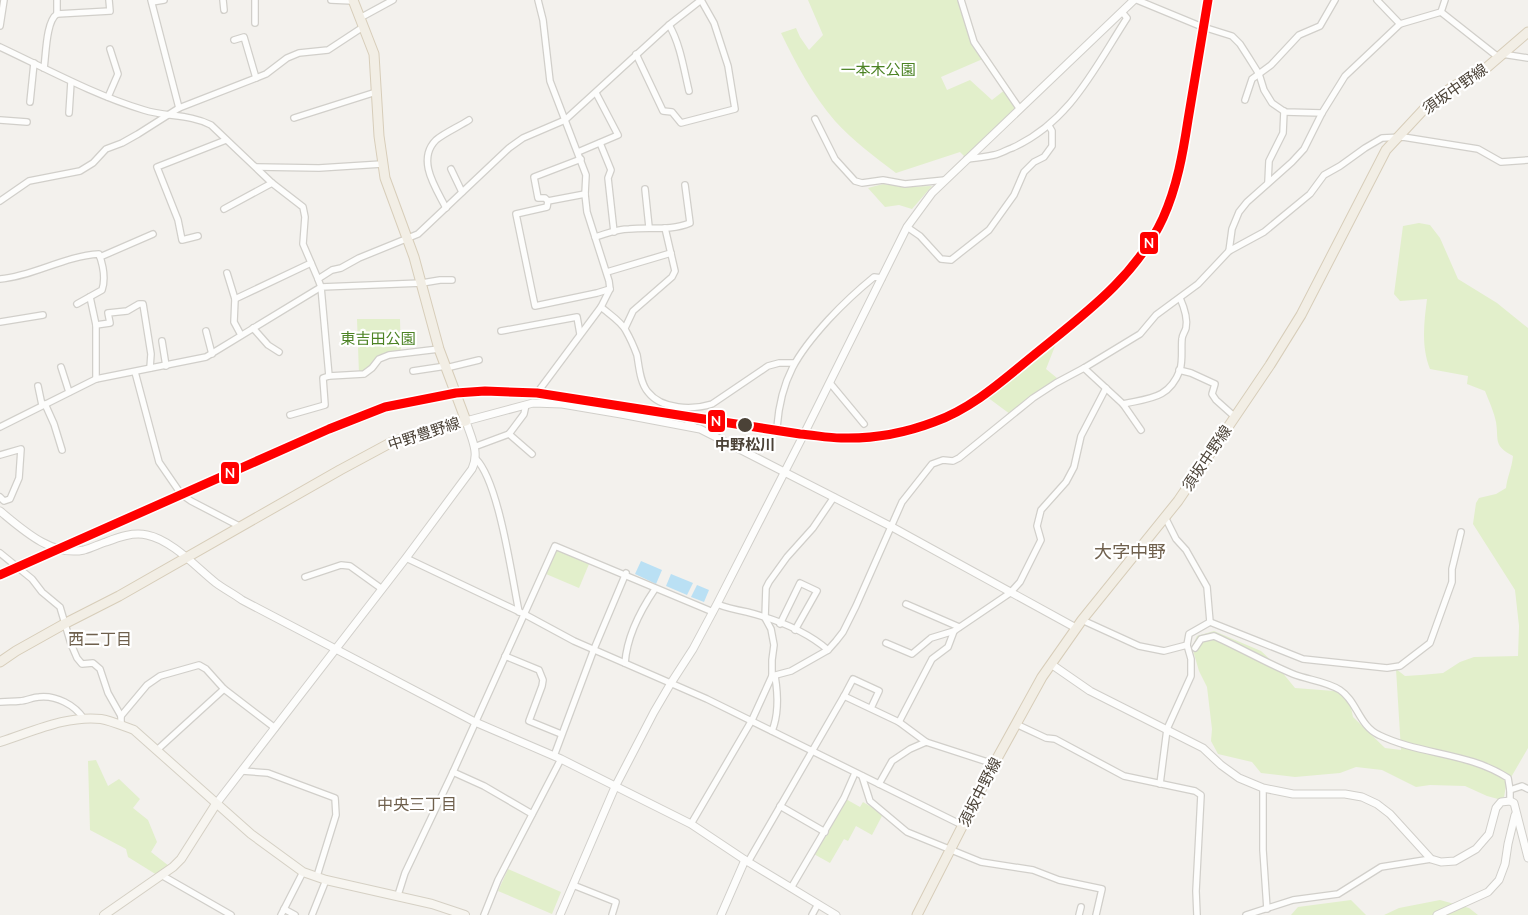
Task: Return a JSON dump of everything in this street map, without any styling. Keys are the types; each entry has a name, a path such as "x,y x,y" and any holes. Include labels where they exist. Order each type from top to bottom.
{"main road":[{"name":"中野豊野線","path":"0,662 16,651 119,596 392,442 466,421 439,349 422,283 385,178 382,164 374,54 353,0"},
{"name":"須坂中野線","path":"917,915 994,764 1051,664 1082,620 1193,480 1270,365 1301,314 1386,150 1426,107 1452,87 1485,69 1528,32"},
{"path":"0,742 66,721 101,719 121,724 134,730 251,834 303,872 326,880 432,904 465,915"},
{"path":"104,915 163,876 181,859 216,804"}],"street":[{"path":"0,26 4,0"},
{"path":"56,0 57,14"},
{"path":"44,68 49,24 53,17 57,14 110,11 109,0"},
{"path":"164,0 151,1 179,108"},
{"path":"223,0 224,10"},
{"path":"254,0 255,23"},
{"path":"331,0 353,0"},
{"path":"0,201 29,181 80,171 93,163 106,149 138,134 168,114 266,74 287,58 299,53 328,50 361,22 393,0"},
{"path":"538,0 543,20 550,81 586,175 585,194 587,212 610,289 601,307 540,389"},
{"path":"318,279 360,258 418,234 489,165 523,138 564,120 596,93 636,54 669,25 701,0 714,23 725,58 735,109 681,123 672,112 663,112 636,54"},
{"path":"960,0 974,42 1019,108"},
{"path":"560,915 615,787 671,683 693,649 717,604 907,227 917,212 945,180 1019,108 1136,0 1200,26 1232,36 1240,44 1259,74 1264,90 1272,103 1284,111 1322,112"},
{"path":"1245,100 1252,79 1272,65 1299,35 1320,26 1335,0"},
{"path":"1377,0 1400,24"},
{"path":"1441,12 1445,0"},
{"path":"968,159 995,155 1024,142 1049,126 1069,107 1087,83 1127,18 1122,12"},
{"path":"1229,251 1232,229 1239,212 1247,202 1304,149 1322,112 1345,76 1400,24 1441,12"},
{"path":"1441,12 1500,55 1528,58"},
{"path":"669,25 676,37 689,91"},
{"path":"234,40 244,38 256,78"},
{"path":"0,47 71,82 144,110 200,120 211,125 272,182 302,207 305,218 303,244 321,287 329,376"},
{"path":"108,96 118,74 110,48"},
{"path":"30,102 34,63"},
{"path":"69,113 71,82"},
{"path":"294,118 376,92"},
{"path":"578,152 618,135 596,93"},
{"path":"1268,182 1269,161 1283,133 1284,111"},
{"path":"815,119 835,159 855,181 862,184 883,180 905,184 945,180"},
{"path":"0,120 26,122"},
{"path":"446,208 431,179 426,157 431,146 438,139 469,120"},
{"path":"907,227 920,236 941,259 951,260 989,230 1014,195 1024,172 1034,162 1044,157 1052,146 1052,131 1049,126"},
{"path":"691,824 752,720 774,676 790,672 828,650 843,632 902,502 932,464 943,460 953,461 959,458 1033,398 1140,334 1156,315 1198,284 1229,251 1264,232 1310,194 1324,175 1382,138 1397,137 1478,149 1501,162 1528,160"},
{"path":"198,236 182,240 178,220 157,167 226,140"},
{"path":"600,143 611,170 608,178 614,232"},
{"path":"581,160 534,177 538,198 545,198 548,201 585,194"},
{"path":"257,167 319,168 382,164"},
{"path":"451,169 462,192"},
{"path":"224,209 272,182"},
{"path":"595,237 625,229 665,228 690,223 685,184"},
{"path":"645,189 648,227"},
{"path":"548,201 547,207 516,214 535,306 610,289"},
{"path":"625,328 633,311 672,277 675,271 665,228"},
{"path":"100,257 152,234"},
{"path":"606,272 671,253"},
{"path":"0,279 19,276 82,255 99,254 103,266 104,284 102,290 77,304"},
{"path":"235,299 311,263"},
{"path":"226,273 235,299 234,322 241,335"},
{"path":"777,426 781,396 794,363 802,350 842,306 874,277 882,278"},
{"path":"0,427 96,379 193,361 212,354 321,287 452,280"},
{"path":"90,297 96,325 96,379"},
{"path":"1123,404 1159,396 1169,388 1179,370 1182,355 1182,337 1186,330 1184,306 1180,298"},
{"path":"96,325 110,323 108,313 127,311 143,304 151,354 150,368"},
{"path":"601,307 625,328 636,355 647,392 664,403 682,408 702,408 712,404 768,366 779,362 794,363"},
{"path":"0,322 42,315"},
{"path":"501,331 577,317 580,334"},
{"path":"253,328 268,345 278,352"},
{"path":"206,331 212,354"},
{"path":"162,341 166,366"},
{"path":"290,415 325,405 323,378 364,374 379,359 389,355 439,349"},
{"path":"413,371 479,360"},
{"path":"62,367 69,392"},
{"path":"1084,368 1123,404 1141,430"},
{"path":"1179,370 1191,373 1215,384 1212,394 1235,417"},
{"path":"135,372 159,462 181,494 241,527"},
{"path":"830,383 864,424"},
{"path":"38,386 44,405 54,424 62,450"},
{"path":"886,643 912,654 931,638 956,629 1010,593 1020,582 1041,540 1037,526 1041,510 1066,482 1074,467 1081,436 1106,388"},
{"path":"522,613 498,511 482,466 476,459 466,421 534,403 562,404 696,428 892,527 1076,628"},
{"path":"474,447 510,434 524,414 526,405"},
{"path":"682,408 684,418 696,428"},
{"path":"510,434 532,454"},
{"path":"0,455 21,450 19,478 10,499 4,501 0,497"},
{"path":"216,804 406,558 472,469 476,459"},
{"path":"772,731 776,722 778,692 774,676 773,638 765,618 766,588 787,556 813,528 834,497"},
{"path":"0,511 22,530 59,549 71,551 84,550 125,535 146,534 158,538 242,600 475,722 557,758 691,824 747,861 836,915"},
{"path":"1165,517 1176,539 1186,550 1207,586 1210,622"},
{"path":"1210,622 1303,659 1387,668 1400,666 1430,643 1452,582 1452,570 1461,532"},
{"path":"398,895 405,873 453,772 505,656 522,613 554,546 712,612"},
{"path":"0,553 32,579 42,592 60,608 76,658 82,664 93,664 100,669 108,693 121,716 121,724"},
{"path":"406,558 522,613 574,641 752,720 962,825"},
{"path":"305,577 342,565 350,566 382,589"},
{"path":"484,915 498,880 532,814 557,758 561,734 626,575"},
{"path":"780,624 800,583 816,591 795,630"},
{"path":"625,663 630,637 644,604 655,589"},
{"path":"717,604 765,618 795,630 817,640 828,650"},
{"path":"906,604 956,629"},
{"path":"1082,620 1139,646 1164,650 1187,646"},
{"path":"1160,784 1167,729 1191,676 1191,658 1187,646 1189,634 1210,622"},
{"path":"899,722 932,659 948,647 956,629"},
{"path":"1195,648 1200,639 1214,636 1294,674 1335,687 1345,694 1370,730 1396,742 1458,757 1494,769 1508,778 1510,800 1514,804 1528,858"},
{"path":"505,656 539,670 543,680 542,686 529,721 561,734"},
{"path":"1051,664 1090,691 1203,748 1221,765 1240,778 1263,788 1292,794 1345,794 1362,797 1377,804 1390,814 1431,858 1441,862 1455,861 1476,849 1489,834 1496,808 1501,802 1510,800"},
{"path":"121,716 147,685 160,676 199,665 206,669 224,689 275,728"},
{"path":"721,915 747,861 813,752 853,679 879,691 871,708"},
{"path":"157,750 224,689"},
{"path":"0,702 21,701 40,696 55,699 79,711 84,719"},
{"path":"844,696 899,722 926,742 994,764"},
{"path":"1016,724 1046,738 1055,739 1124,776 1195,791 1201,795 1196,891 1197,915"},
{"path":"879,784 892,760 926,742"},
{"path":"242,772 268,773 334,798 336,815 317,876"},
{"path":"453,772 484,786 532,814"},
{"path":"791,888 844,798 855,773"},
{"path":"862,776 870,801 907,832 951,851 991,865 1033,870 1059,880 1102,889 1096,915"},
{"path":"1510,790 1522,786 1528,789"},
{"path":"1263,788 1263,850 1267,908"},
{"path":"780,806 825,832"},
{"path":"1438,915 1488,892 1499,880 1506,864 1508,844 1516,814"},
{"path":"1246,915 1293,900 1338,894 1381,868 1431,858"},
{"path":"295,915 282,912 303,872"},
{"path":"163,876 231,915"},
{"path":"312,915 326,880"},
{"path":"573,885 616,902 612,915"},
{"path":"812,915 818,904"},
{"path":"1080,915 1081,907"},
{"path":"216,915 220,908"}],"green space":[{"name":"一本木公園","path":"808,0 961,0 970,32 985,58 941,77 947,90 970,80 992,100 1006,89 1019,108 967,159 960,152 896,173 872,155 835,121 812,89 787,45 781,33 796,28 809,50 823,35"},
{"path":"883,184 905,187 932,186 912,209 899,205 885,207 868,188"},
{"path":"1419,223 1430,225 1440,238 1458,279 1497,303 1528,328 1528,748 1506,786 1504,797 1498,799 1465,786 1430,785 1416,787 1382,770 1356,767 1340,773 1295,777 1261,773 1252,762 1218,754 1211,741 1212,729 1207,687 1199,671 1192,647 1197,636 1214,631 1261,651 1277,666 1295,688 1334,691 1349,698 1353,717 1385,748 1401,750 1396,669 1405,676 1443,673 1460,662 1474,657 1518,656 1519,626 1515,590 1473,524 1476,503 1479,498 1496,494 1506,488 1513,456 1502,449 1498,442 1495,418 1485,391 1467,384 1468,376 1430,369 1424,343 1427,299 1400,301 1394,294 1403,226"},
{"name":"東吉田公園","path":"357,319 400,319 401,354 379,359 372,368 359,374"},
{"path":"1056,341 1046,369 1057,378 1010,414 987,397"},
{"path":"556,550 589,564 579,588 546,574"},
{"path":"96,760 108,786 119,779 140,799 133,808 148,820 157,842 151,852 169,866 157,875 128,857 126,849 90,830 88,761"},
{"path":"844,798 860,807 863,802 883,814 872,835 856,826 848,841 844,839 830,863 812,853"},
{"path":"508,869 561,892 552,914 498,891"},
{"path":"1351,900 1366,915 1291,915 1298,907"},
{"path":"1440,900 1469,908 1478,915 1384,915 1399,908"}],"water":[{"path":"641,561 662,570 656,584 635,574"},
{"path":"671,574 693,583 687,595 666,586"},
{"path":"697,585 709,590 704,602 691,597"}],"transit line":[{"name":"N","path":"0,575 329,429 385,407 456,393 485,391 537,393 836,438 865,437 900,432 923,426 948,416 987,393 1089,310 1123,277 1152,239 1168,206 1179,170 1208,0"}],"place":[{"name":"中野松川","path":"745,425"}],"district":[{"name":"大字中野","path":"1130,552"},
{"name":"西二丁目","path":"100,640"},
{"name":"中央三丁目","path":"417,805"}]}
